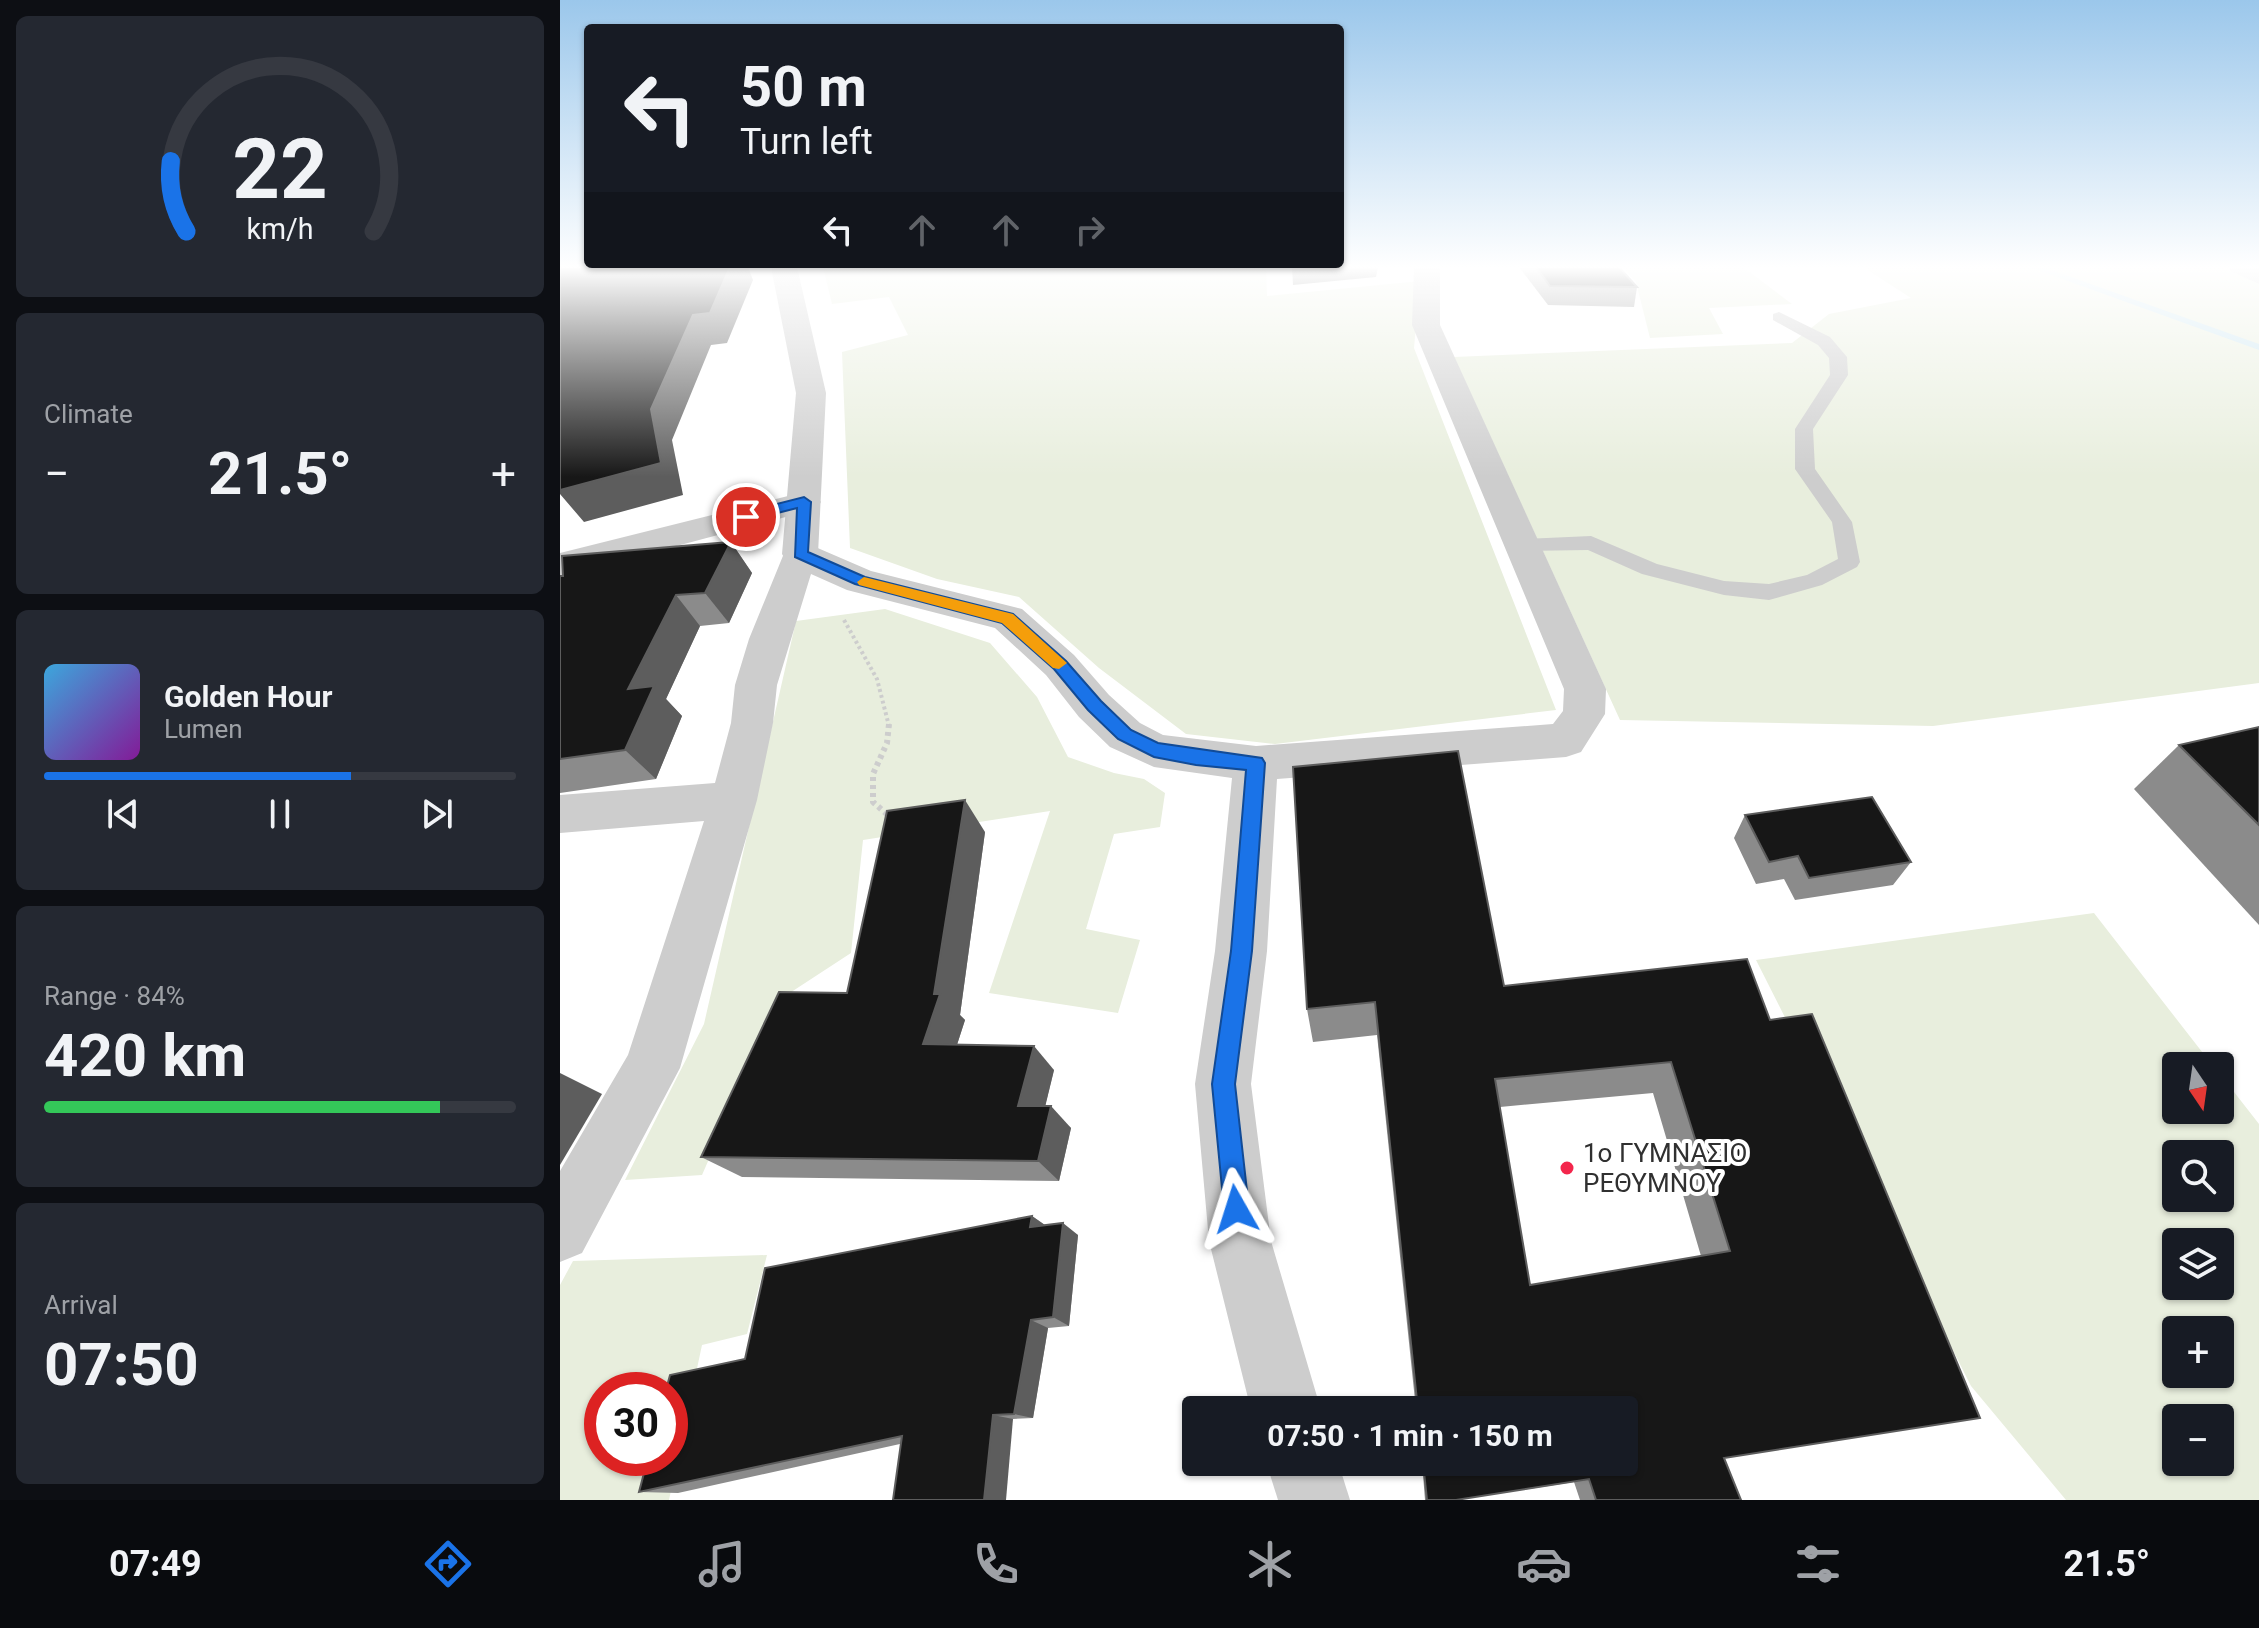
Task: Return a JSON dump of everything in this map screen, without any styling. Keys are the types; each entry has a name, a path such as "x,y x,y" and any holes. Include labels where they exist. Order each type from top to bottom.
{"street":[{"path":"560,1231 652,1068 734,800 752,723 756,685 782,598 800,554 811,393 799,337"},
{"path":"800,554 860,581 1008,618 1060,665 1094,706 1125,735 1154,750 1196,758 1256,763 1566,740 1584,714 1585,689 1431,337"},
{"path":"564,567 804,502"},
{"path":"1256,763 1241,951 1223,1084 1240,1241 1282,1396"},
{"path":"560,814 734,800"},
{"path":"1306,1476 1314,1500"}],"lane":[{"path":"1524,546 1591,543 1650,569 1724,588 1769,592 1814,580 1849,562 1842,522 1805,469 1804,429 1839,375 1838,357 1816,337"}],"path":[{"path":"860,581 832,603 857,638 885,694 888,742 870,775 873,802 889,816"}],"green space":[{"path":"900,337 1415,337 1414,348 1556,710 1275,744 1186,734 1099,668 1019,597 937,579 850,548 842,352"},
{"path":"1800,337 2259,337 2259,683 1933,726 1620,720 1454,357 1792,343"},
{"path":"885,609 990,643 1037,697 1068,757 1114,773 1144,779 1165,793 1160,827 1114,834 1086,929 1140,940 1118,1013 989,993 1050,811 863,840 851,953 779,1000 702,1175 625,1180 704,1024 796,621"},
{"path":"2094,913 2202,1052 2162,1052 2162,1124 2234,1124 2234,1092 2259,1124 2259,1500 2066,1500 1971,1386 1756,960"},
{"path":"767,1255 747,1334 702,1345 688,1411 688,1372 584,1372 584,1476 674,1476 669,1500 560,1500 560,1285 573,1261"}],"building":[{"path":"560,337 683,337 651,409 661,463 560,490"},
{"path":"731,542 705,593 676,595 628,689 654,686 625,750 560,759 562,556"},
{"path":"2259,727 2259,825 2179,745"},
{"name":"1ο ΓΥΜΝΑΣΙΟ ΡΕΘΥΜΝΟΥ","path":"1458,751 1504,986 1747,959 1770,1020 1812,1014 1980,1418 1724,1458 1741,1500 1596,1500 1589,1479 1456,1500 1427,1500 1424,1476 1638,1476 1638,1396 1417,1396 1375,1002 1307,1009 1293,767","holes":["1671,1062 1730,1251 1530,1285 1495,1079"]},
{"path":"1872,797 1911,862 1809,878 1798,856 1769,862 1745,815"},
{"path":"965,800 934,994 940,994 923,1044 1034,1046 1018,1106 1051,1106 1038,1161 701,1157 779,992 847,993 887,811"},
{"path":"1032,1216 1030,1227 1063,1223 1053,1317 1031,1320 1014,1414 993,1415 984,1500 893,1500 902,1436 639,1492 643,1476 688,1476 688,1372 684,1372 745,1359 765,1268"}],"waterway":[{"path":"2231,337 2259,347"}],"slow traffic":[{"path":"864,582 1008,618 1059,663"}],"place":[{"name":"1ο ΓΥΜΝΑΣΙΟ ΡΕΘΥΜΝΟΥ","path":"1567,1168"}],"route":[{"path":"746,517 804,502 800,554 860,581 1008,618 1060,665 1094,706 1125,735 1154,750 1196,758 1256,763 1241,951 1223,1084 1236,1209"}]}
